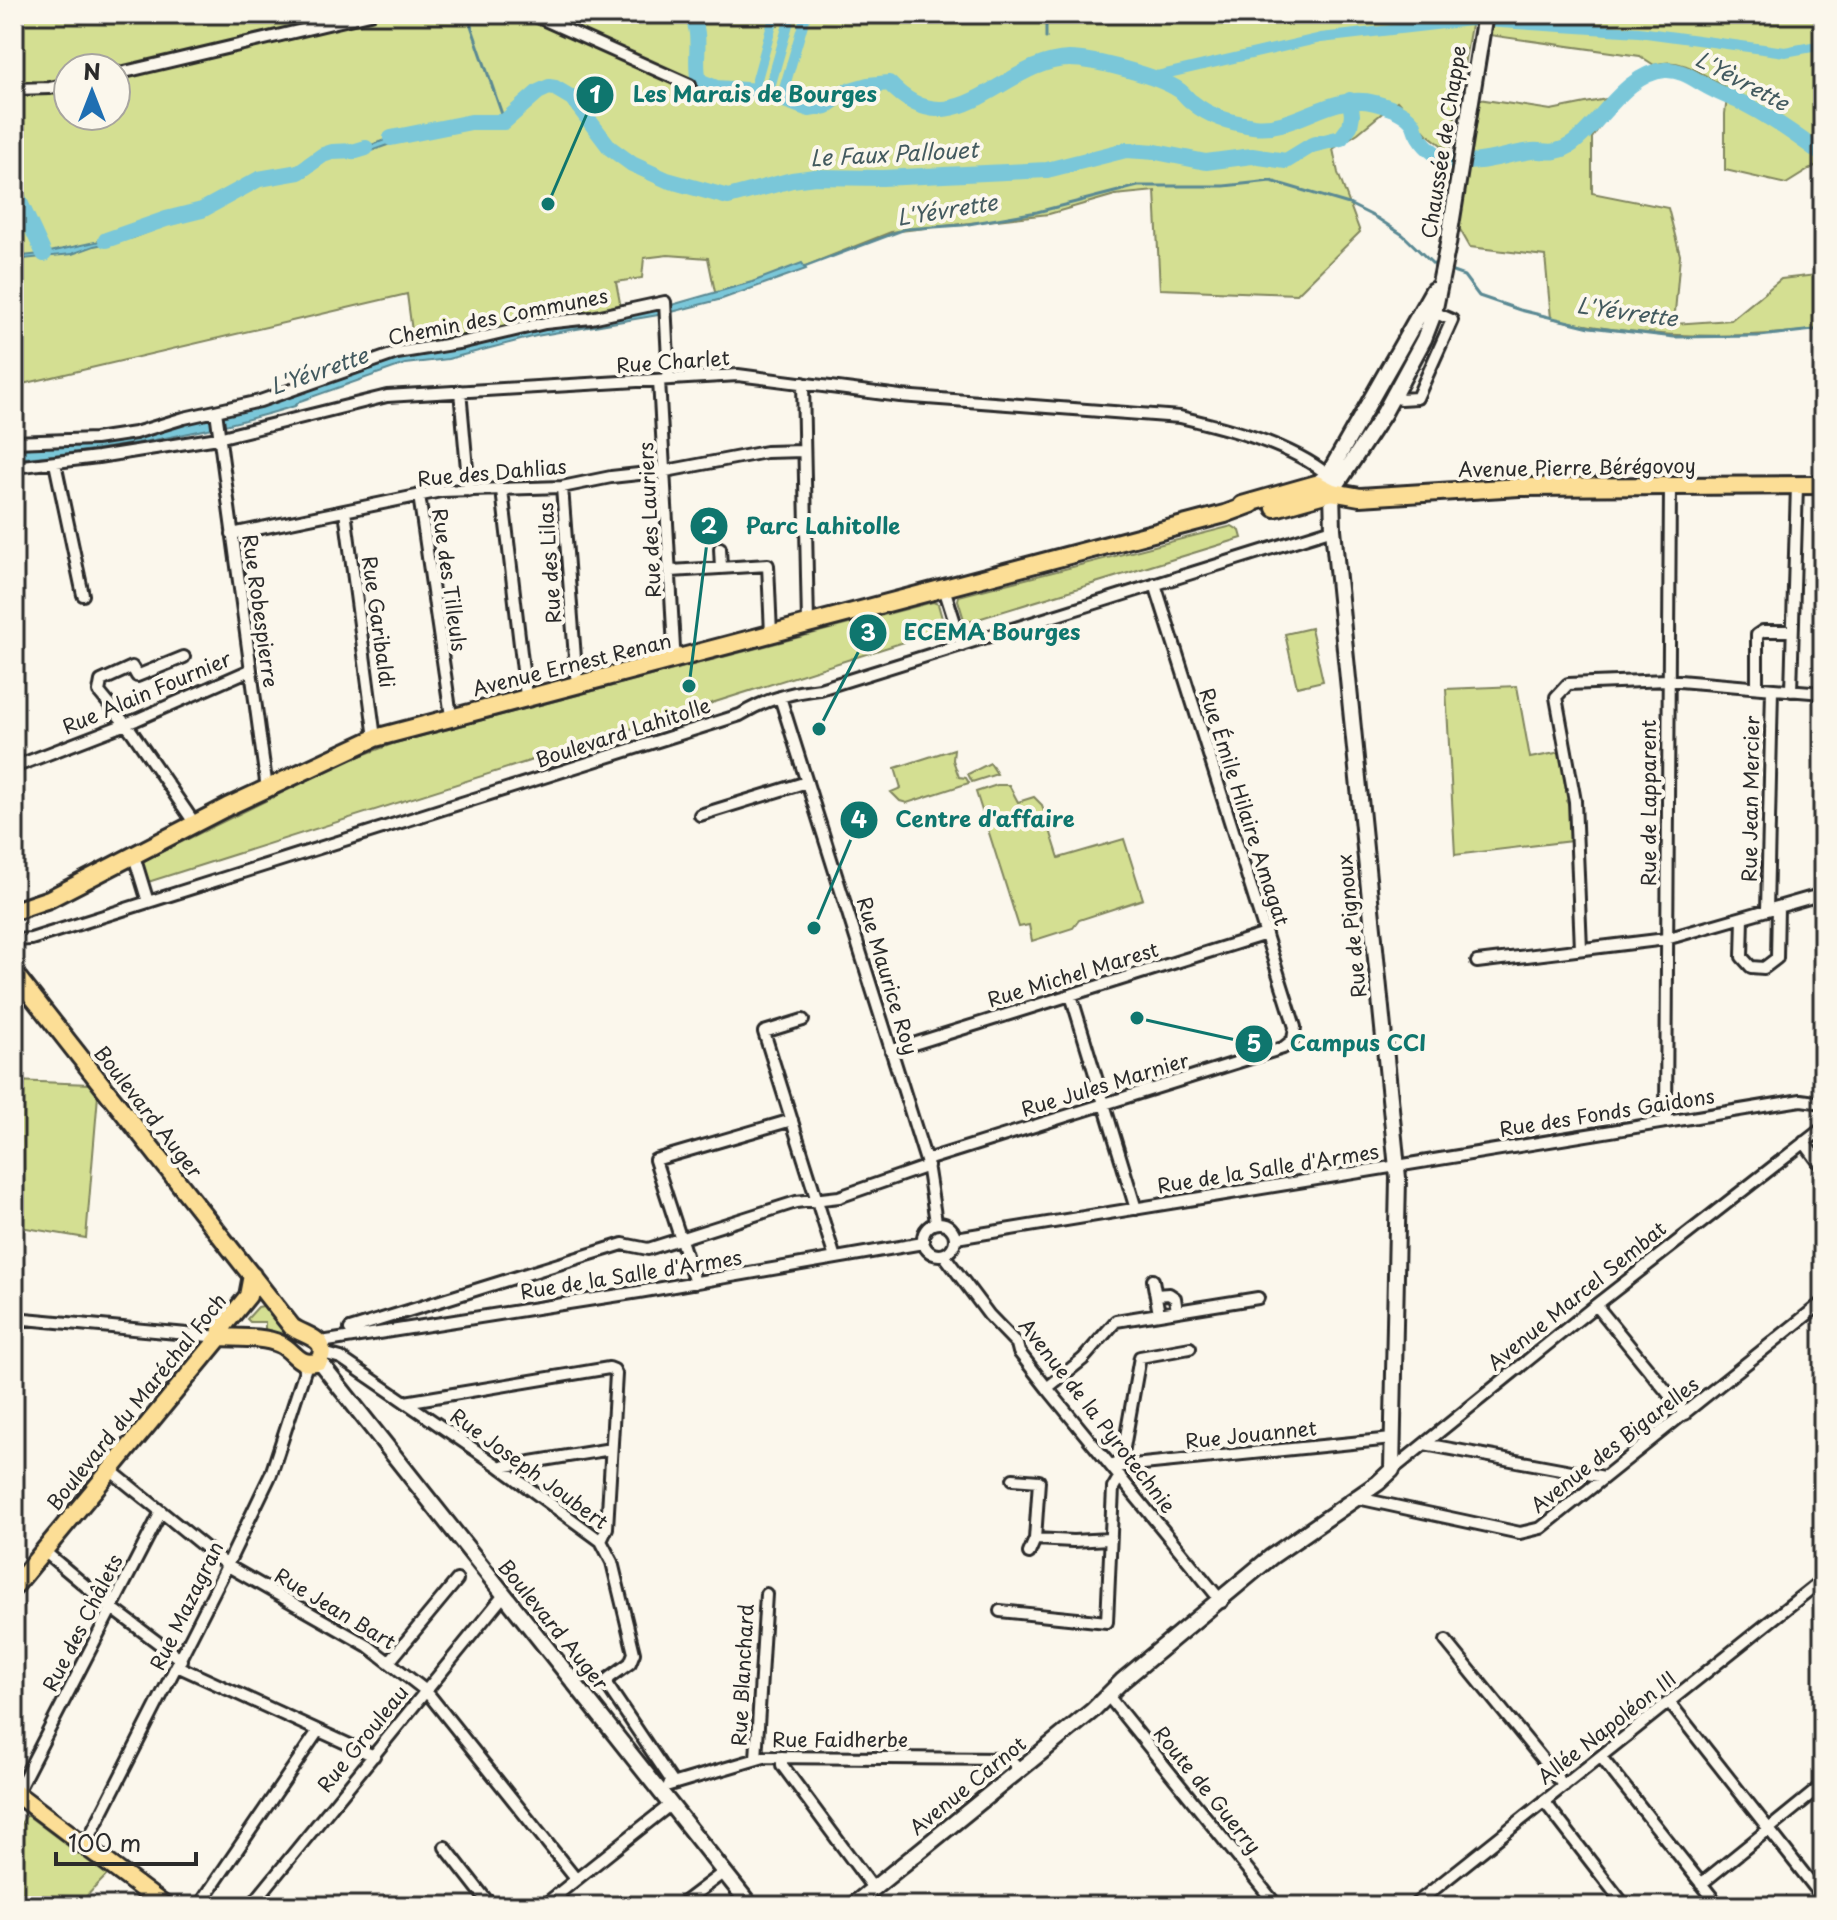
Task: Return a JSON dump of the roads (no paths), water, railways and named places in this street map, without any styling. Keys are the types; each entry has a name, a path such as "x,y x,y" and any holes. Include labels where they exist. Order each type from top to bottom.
{"main road":[{"name":"Chaussée de Chappe","path":"1332,492 1393,396 1424,339 1429,310 1445,258 1485,14"},
{"name":"Chaussée de Chappe","path":"1322,480 1370,398 1429,310"},
{"name":"Chaussée de Chappe","path":"1332,492 1339,469 1382,393 1387,376"},
{"path":"1322,480 1332,492"},
{"name":"Avenue Ernest Renan","path":"1225,514 1228,508 1252,504 1322,480"},
{"name":"Avenue Pierre Bérégovoy","path":"1332,492 1360,497 1519,487 1823,485"},
{"name":"Avenue Ernest Renan","path":"14,921 49,899 195,824 375,738 1225,514 1265,510 1332,492"},
{"name":"Rue de Pignoux","path":"1332,492 1333,529 1396,1166 1392,1470"},
{"name":"Avenue Ernest Renan","path":"14,911 49,899"},
{"name":"Boulevard Auger","path":"14,973 504,1595 667,1787 671,1804 751,1906"},
{"name":"Boulevard du Maréchal Foch","path":"14,1587 220,1337 221,1329 248,1296 252,1275"},
{"path":"242,1339 234,1332 232,1324 238,1308 249,1300 264,1297 274,1303"},
{"path":"220,1337 279,1343 299,1362 316,1360"},
{"name":"Avenue Marcel Sembat","path":"1222,1602 1271,1557 1359,1498 1392,1470"},
{"name":"Avenue Carnot","path":"852,1906 1109,1697 1122,1681 1222,1602"},
{"path":"15,1793 160,1904"}],"street":[{"path":"132,70 370,14"},
{"path":"531,14 690,85"},
{"path":"14,89 52,88"},
{"name":"Rue des Lauriers","path":"666,307 666,471 677,659"},
{"name":"Chemin des Communes","path":"14,442 95,440 135,433 260,401 397,353 464,342 545,323 666,307"},
{"path":"1393,396 1400,399 1417,398 1452,320 1429,310"},
{"name":"Rue Charlet","path":"14,467 55,463 218,434 376,398 738,375 957,401 1180,417 1226,428 1315,465 1322,480"},
{"path":"803,383 808,624"},
{"path":"460,391 469,491"},
{"name":"Rue Robespierre","path":"216,413 267,789"},
{"path":"95,440 97,455"},
{"name":"Rue des Dahlias","path":"232,534 441,491 562,487 766,452 804,451"},
{"path":"55,463 83,595"},
{"name":"Rue de Lapparent","path":"1666,1121 1670,485"},
{"path":"1791,691 1797,485"},
{"name":"Rue des Lilas","path":"562,487 577,684"},
{"path":"502,490 526,696"},
{"name":"Rue des Tilleuls","path":"419,495 451,716"},
{"name":"Rue Garibaldi","path":"345,511 375,738"},
{"name":"Boulevard Lahitolle","path":"14,940 31,939 725,720 780,697 820,689 1333,529"},
{"path":"720,548 721,568"},
{"path":"671,571 768,565 771,634"},
{"name":"Rue Émile Hilaire Amagat","path":"1155,584 1295,1027 1293,1040"},
{"path":"944,588 962,645"},
{"path":"1757,687 1757,635 1763,631 1792,631"},
{"path":"184,657 137,676 132,667 99,684 99,692 195,824"},
{"name":"Rue Alain Fournier","path":"14,767 125,724 250,670"},
{"path":"1581,949 1575,801 1556,697 1568,684 1667,680 1823,693"},
{"name":"Rue Jean Mercier","path":"1743,917 1742,957 1751,967 1764,968 1777,958 1772,909 1772,689"},
{"name":"Rue Maurice Roy","path":"780,697 927,1163 936,1222"},
{"path":"700,815 807,782"},
{"path":"134,856 148,902"},
{"path":"1477,962 1666,939 1823,894"},
{"name":"Rue Michel Marest","path":"891,1051 1266,934"},
{"path":"1071,995 1136,1209"},
{"path":"803,1020 764,1032 835,1258"},
{"name":"Rue Jules Marnier","path":"347,1334 623,1244 648,1249 796,1202 839,1197 927,1163 1283,1048 1293,1040"},
{"name":"Rue des Fonds Gaidons","path":"1396,1166 1801,1100 1823,1103"},
{"path":"695,1283 655,1160 792,1120"},
{"name":"Avenue Marcel Sembat","path":"1392,1470 1596,1305 1823,1128"},
{"path":"1800,1145 1823,1168"},
{"name":"Rue de la Salle d'Armes","path":"956,1238 1396,1166"},
{"path":"936,1222 946,1223 953,1229 956,1238 955,1245 944,1255 931,1253 923,1243 925,1230 936,1222"},
{"name":"Rue de la Salle d'Armes","path":"347,1334 695,1283 923,1243"},
{"name":"Avenue de la Pyrotechnie","path":"944,1255 989,1315 1017,1344 1019,1352 1047,1388 1222,1602"},
{"path":"1153,1280 1159,1314"},
{"path":"1156,1295 1169,1294 1175,1298 1177,1311"},
{"path":"1047,1388 1083,1359 1116,1321 1258,1298"},
{"name":"Avenue des Bigarelles","path":"1359,1498 1520,1533 1541,1528 1823,1302"},
{"path":"1596,1305 1685,1414"},
{"path":"14,1338 17,1319 220,1337"},
{"path":"316,1360 347,1334"},
{"path":"1000,1611 1107,1622 1113,1488 1122,1459 1140,1357 1190,1348"},
{"name":"Rue Joseph Joubert","path":"316,1360 341,1358 601,1541 612,1562 634,1653 630,1663 609,1678 607,1685 667,1787"},
{"name":"Rue Mazagran","path":"85,1846 228,1566 271,1474 316,1360"},
{"path":"405,1402 609,1368 614,1370 607,1528 601,1541"},
{"name":"Rue Jouannet","path":"1117,1472 1392,1439"},
{"path":"1424,1444 1604,1477"},
{"path":"500,1467 611,1449"},
{"name":"Rue Jean Bart","path":"110,1470 228,1566 368,1646 426,1691 576,1879"},
{"path":"1013,1479 1039,1481 1035,1539 1029,1553"},
{"name":"Rue des Châlets","path":"15,1793 161,1512"},
{"path":"1035,1539 1109,1539"},
{"path":"44,1551 179,1663 374,1756"},
{"path":"389,1662 457,1580"},
{"name":"Allée Napoléon III","path":"1413,1906 1822,1582"},
{"name":"Rue Blanchard","path":"756,1759 766,1594"},
{"name":"Rue Grouleau","path":"251,1906 504,1595"},
{"path":"1446,1641 1564,1786"},
{"name":"Route de Guerry","path":"1109,1697 1277,1906"},
{"path":"1669,1702 1823,1898"},
{"path":"199,1906 318,1731"},
{"path":"782,1757 782,1765 873,1888"},
{"name":"Rue Faidherbe","path":"667,1787 756,1759 782,1757 1006,1759 1020,1770"},
{"path":"1601,1757 1719,1906"},
{"path":"1701,1884 1823,1785"},
{"path":"1544,1801 1625,1906"},
{"path":"543,1906 671,1804"},
{"path":"445,1847 491,1906"},
{"path":"679,1906 724,1872"},
{"path":"558,1894 565,1906"}],"water":[{"path":"504,119 506,125 477,127 393,143 357,156 331,156 305,176 260,184 202,216 72,254 14,260 14,257 131,234 165,219 207,209 255,180 296,174 327,152 355,151 393,137"},
{"path":"802,263 806,269 722,299 664,314 536,336 448,359 405,364 300,401 295,406 226,425 121,446 14,459 14,446 100,441 234,413 396,358 668,306 752,282"}],"waterway":[{"path":"467,14 504,120"},
{"name":"L'Yèvrette","path":"690,14 696,30 699,81 716,88 760,91 809,109 826,106 847,91 889,83 913,102 935,109 957,106 979,98 1045,63 1069,59 1126,69 1157,79 1179,90 1213,115 1253,126 1284,123 1343,102 1375,103 1409,118 1422,141 1439,156 1469,162 1564,148 1583,135 1638,80 1651,73 1672,70 1757,110 1823,155"},
{"path":"754,90 775,14"},
{"path":"768,94 791,14"},
{"path":"781,99 806,14"},
{"path":"1046,14 1046,38"},
{"name":"L'Yèvrette","path":"1152,77 1321,38 1470,21 1639,32 1785,52 1823,45"},
{"name":"Le Faux Pallouet","path":"391,138 471,122 504,122 538,92 555,88 572,98 610,148 632,164 667,180 728,197 815,177 882,178 1047,170 1126,150 1156,152 1206,162 1252,156 1286,161 1312,145 1341,138 1350,126 1350,100"},
{"name":"Le Faux Pallouet","path":"106,240 202,210 259,179 299,172 323,155 366,148"},
{"name":"L'Yévrette","path":"804,267 905,229 963,225 1037,212 1138,186 1224,186 1271,181 1349,204 1377,218 1403,235 1440,268"},
{"name":"Le Faux Pallouet","path":"14,189 44,254"},
{"name":"L'Yévrette","path":"1447,270 1464,276 1479,296 1520,310 1590,327 1674,337 1760,336 1823,329"}],"place":[{"name":"Les Marais de Bourges","path":"548,204"},
{"name":"Parc Lahitolle","path":"689,686"},
{"name":"ECEMA Bourges","path":"819,729"},
{"name":"Centre d'affaire","path":"814,928"},
{"name":"Campus CCI","path":"1137,1018"}]}
